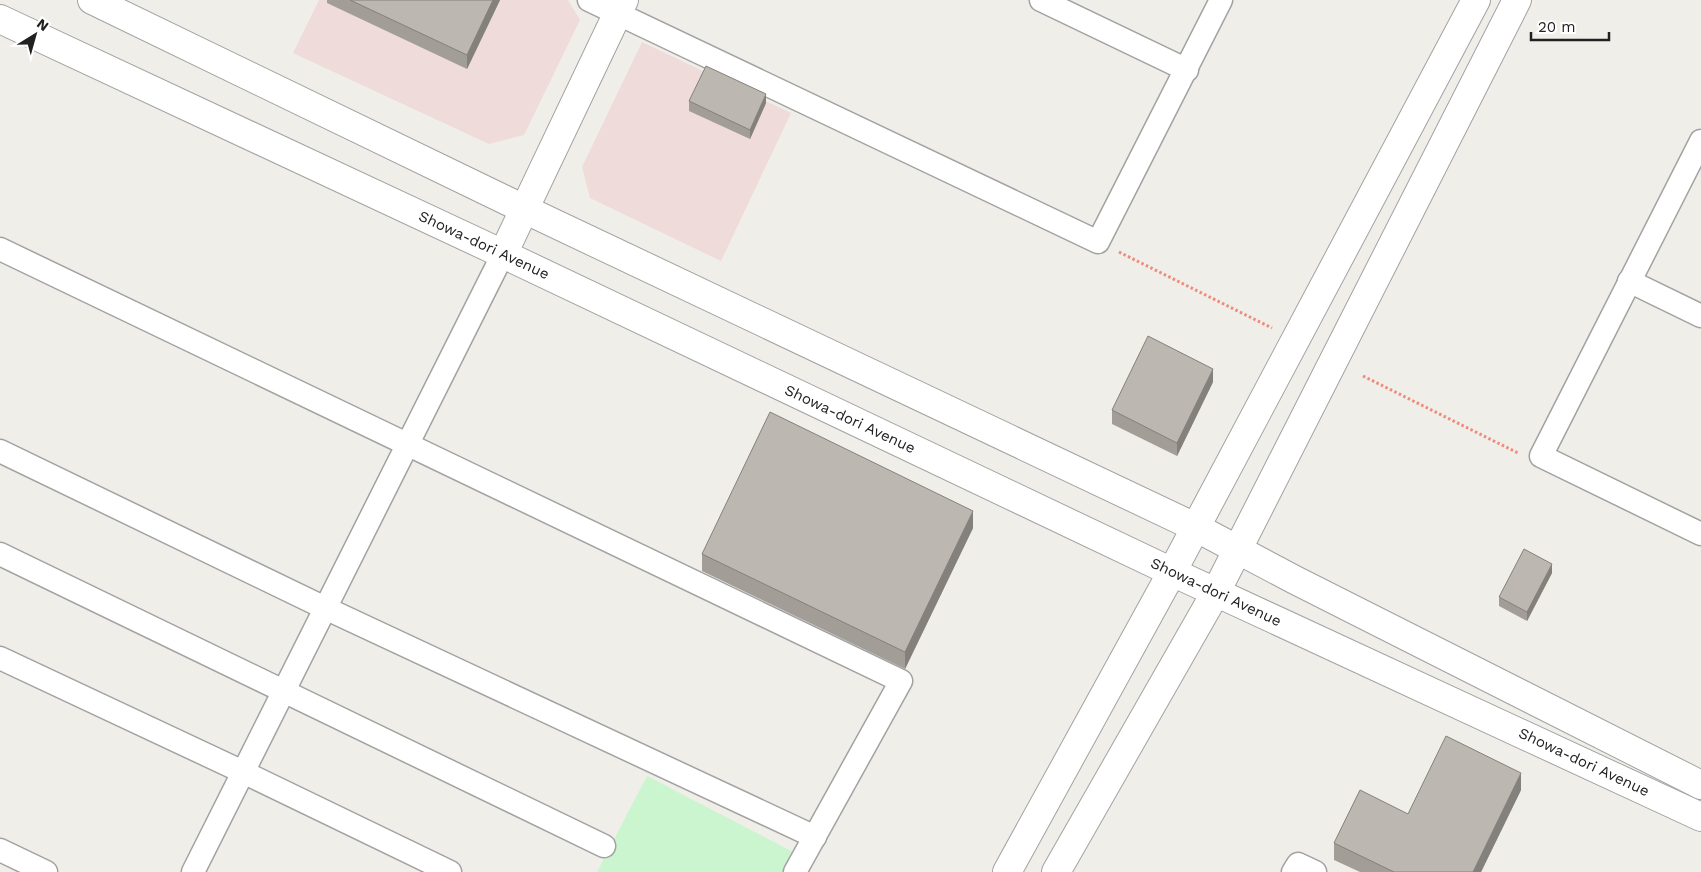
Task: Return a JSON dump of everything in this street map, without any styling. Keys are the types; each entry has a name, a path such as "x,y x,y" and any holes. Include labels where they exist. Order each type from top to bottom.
{"street":[{"name":"Showa-dori Avenue","path":"92,0 524,209 1195,526 1238,550 1701,785"},
{"path":"589,0 620,7 1098,242 1221,0"},
{"path":"1042,0 1187,70"},
{"path":"1007,872 1172,572 1476,0"},
{"path":"1056,872 1216,592 1517,0"},
{"path":"193,872 406,444 503,254 620,7"},
{"name":"Showa-dori Avenue","path":"0,19 503,254 1172,572 1701,817"},
{"path":"1701,141 1541,456 1701,534"},
{"path":"0,249 901,681 795,872"},
{"path":"1629,282 1701,316"},
{"path":"0,451 324,608 815,837"},
{"path":"0,554 284,689 604,846"},
{"path":"0,658 450,872"},
{"path":"0,850 46,872"},
{"path":"1293,872 1298,864 1315,872"}],"path":[{"path":"1098,242 1273,329"},
{"path":"1363,376 1525,456 1541,456"}],"shaded area":[{"path":"319,0 568,0 580,20 524,135 489,144 293,53"},
{"path":"642,42 791,113 721,261 590,198 582,167"}],"green space":[{"path":"647,776 795,853 785,872 597,872"}],"building":[{"path":"350,0 493,0 467,55"},
{"path":"706,66 766,94 750,130 689,101"},
{"path":"1148,336 1213,369 1177,443 1112,410"},
{"path":"770,412 973,511 905,652 702,554"},
{"path":"1524,549 1552,564 1527,612 1499,597"},
{"path":"1446,736 1521,773 1473,872 1394,872 1334,843 1360,790 1408,814"}]}
